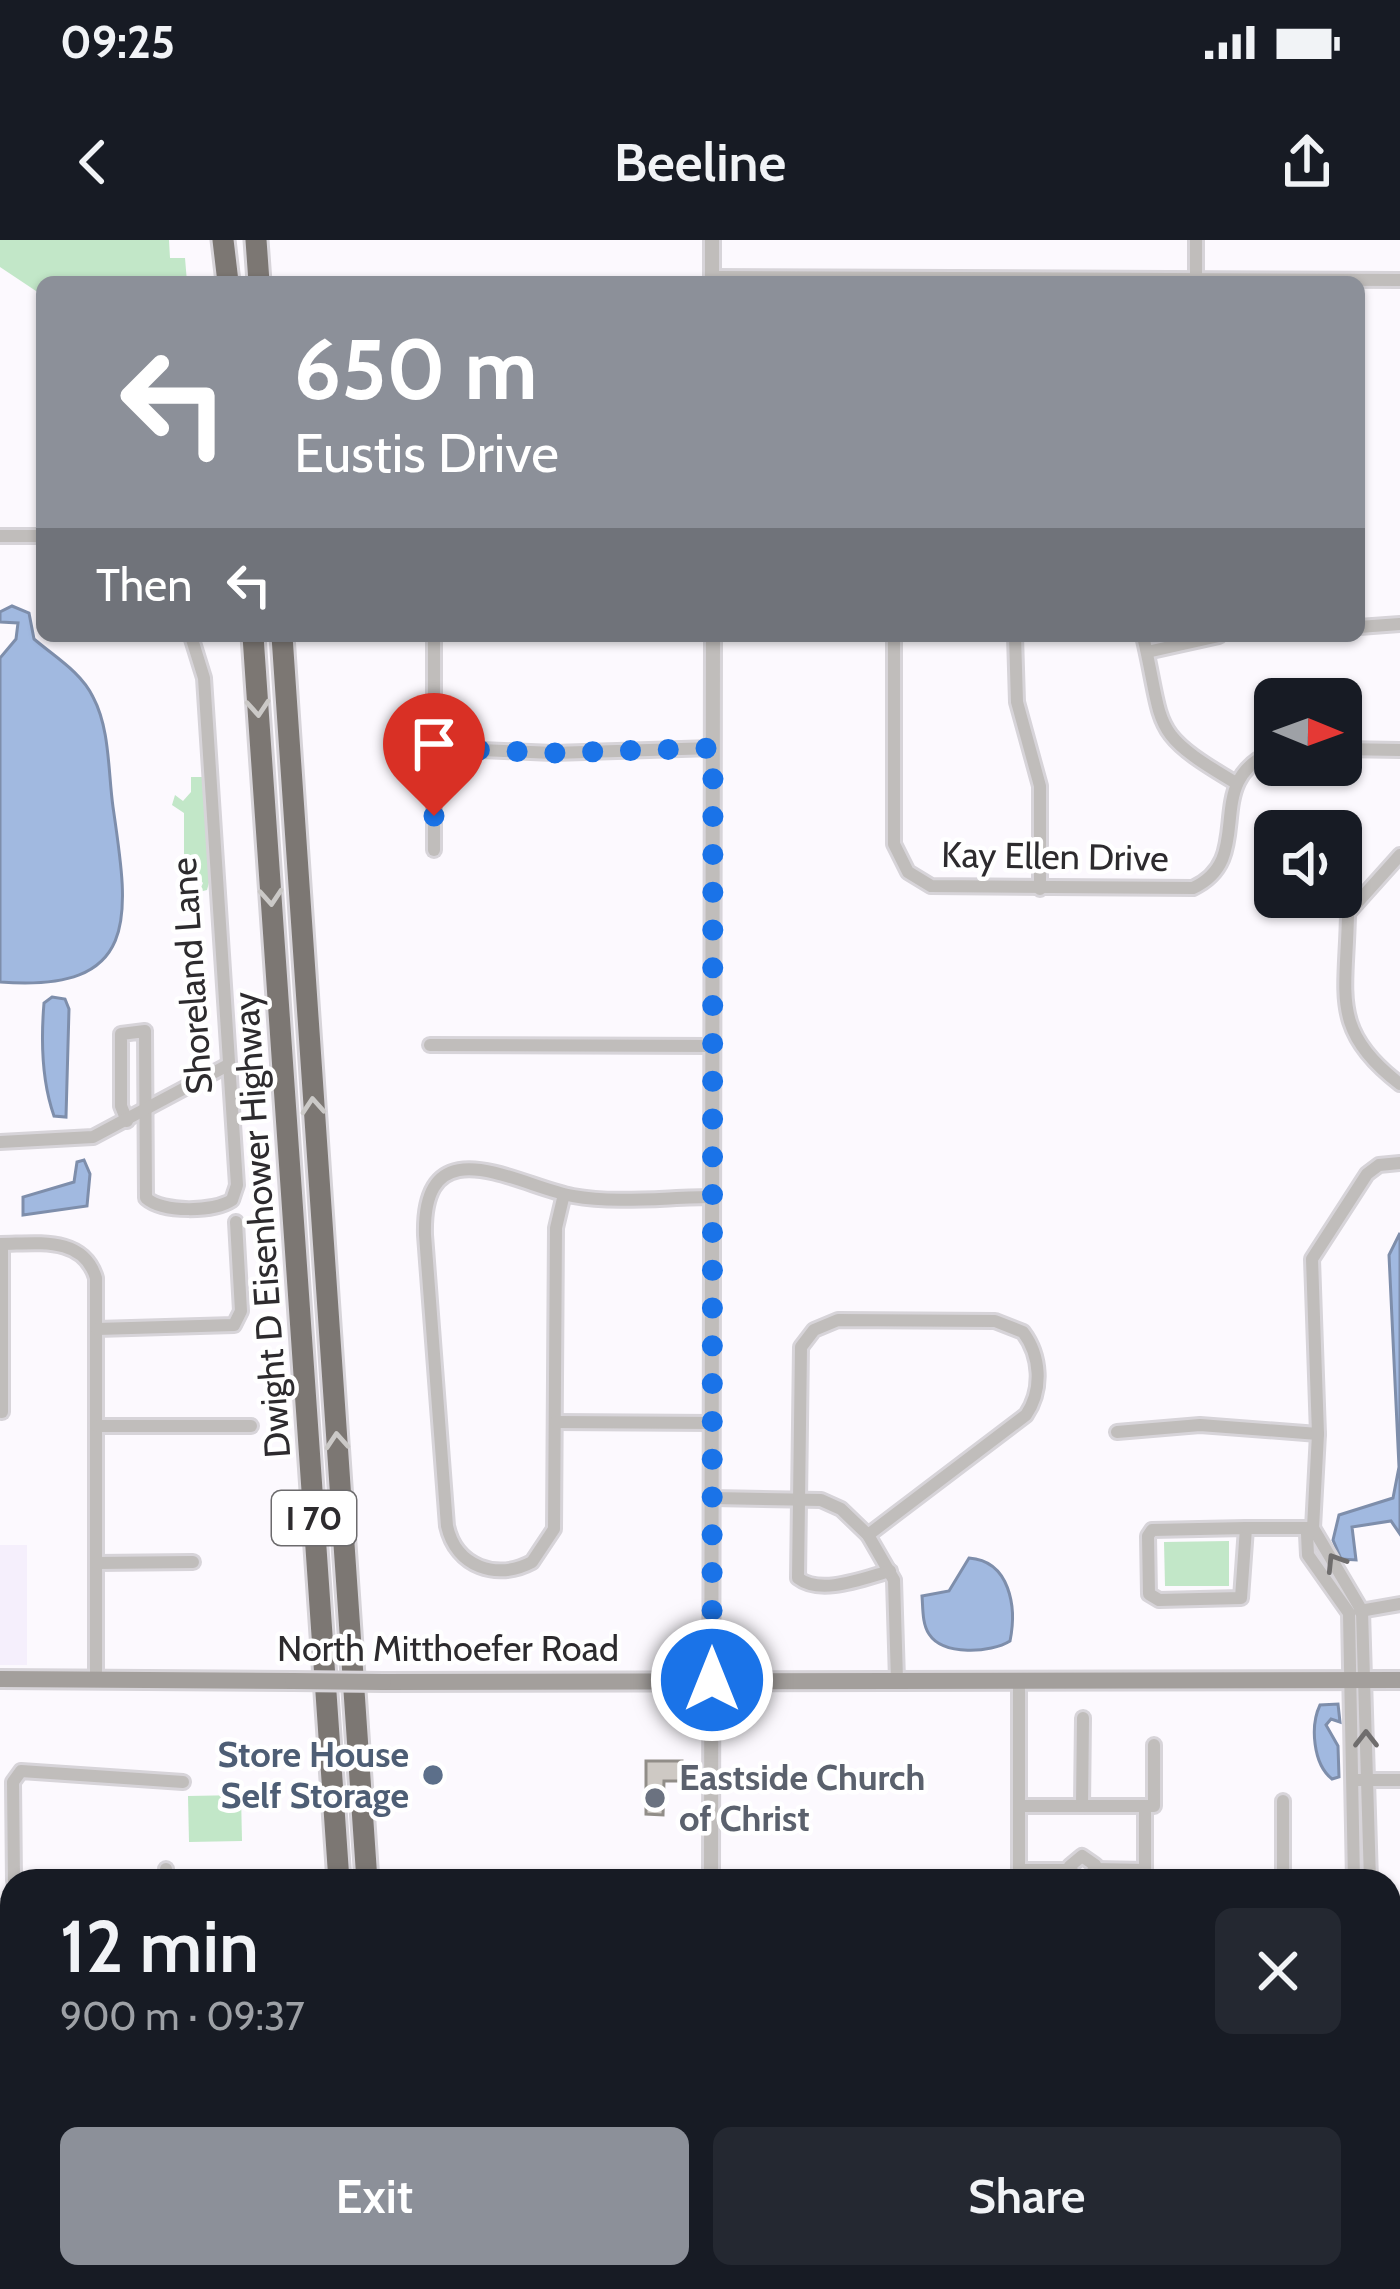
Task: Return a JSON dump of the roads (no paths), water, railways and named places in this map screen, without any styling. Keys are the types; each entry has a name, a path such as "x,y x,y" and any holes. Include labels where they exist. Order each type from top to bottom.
{"highway":[{"path":"225,240 228,276"},
{"path":"260,240 262,276"},
{"name":"Dwight D Eisenhower Highway","path":"253,642 338,1869"},
{"name":"Dwight D Eisenhower Highway","path":"283,642 366,1869"}],"main road":[{"name":"North Mitthoefer Road","path":"0,1679 1400,1680"}],"street":[{"path":"712,240 712,276"},
{"path":"1196,240 1196,276"},
{"path":"1365,280 1400,280"},
{"path":"0,536 36,536"},
{"path":"1365,627 1400,624"},
{"name":"Shoreland Lane","path":"145,1112 145,1193 150,1202 218,1207 232,1200 237,1185 202,662 194,642"},
{"path":"434,642 434,850"},
{"path":"711,1869 713,642"},
{"name":"Kay Ellen Drive","path":"894,642 893,831 898,857 911,875 935,887 1175,891 1201,884 1224,859 1236,783"},
{"path":"1015,642 1017,702 1040,786 1040,890"},
{"path":"1144,642 1167,735 1182,751 1236,783 1254,763"},
{"path":"1147,652 1192,642"},
{"path":"434,748 553,753 713,748"},
{"path":"1362,749 1400,750"},
{"path":"1400,855 1349,911 1351,1035 1400,1084"},
{"path":"127,1121 121,1106 124,1031 146,1033 145,1112"},
{"path":"430,1045 713,1046"},
{"path":"0,1142 82,1140 145,1112 228,1065"},
{"path":"1354,1869 1356,1612 1308,1555 1318,1434 1313,1256 1370,1170 1400,1162"},
{"path":"564,1194 556,1228 551,1538 528,1564 493,1570 464,1558 447,1526 425,1235 428,1207 445,1180 479,1167 564,1194 713,1197"},
{"path":"97,1329 234,1325 241,1314 236,1222"},
{"path":"2,1412 1,1244 59,1244 80,1252 96,1278 96,1679"},
{"path":"868,1535 1030,1409 1037,1392 1037,1361 1026,1334 995,1321 838,1320 814,1330 796,1364 800,1581 837,1584 890,1570"},
{"path":"556,1422 713,1423"},
{"path":"1117,1432 1200,1425 1318,1434"},
{"path":"98,1426 250,1426"},
{"path":"713,1498 831,1503 868,1535 890,1570 896,1596 897,1680"},
{"path":"1246,1528 1240,1598 1150,1596 1148,1536 1152,1530 1246,1528 1313,1528"},
{"path":"97,1563 193,1562"},
{"path":"1356,1612 1400,1604"},
{"path":"1019,1680 1019,1869"},
{"path":"1082,1806 1083,1718"},
{"path":"1019,1806 1154,1806 1154,1745"},
{"path":"14,1869 13,1782 21,1771 183,1782"},
{"path":"1358,1780 1400,1780"},
{"path":"1358,1780 1369,1869"},
{"path":"1282,1869 1283,1802"},
{"path":"1145,1806 1145,1869"}],"water":[{"path":"12,606 29,613 36,642 82,680 99,709 108,751 122,882 116,940 102,960 80,975 46,982 0,982 0,658 16,639 18,623 0,622 0,612"},
{"path":"52,997 65,999 69,1009 66,1117 54,1116 45,1075 44,1003"},
{"path":"84,1160 90,1174 87,1206 23,1215 23,1197 74,1182 77,1162"},
{"path":"1400,1233 1400,1534 1391,1521 1352,1527 1356,1560 1341,1559 1333,1540 1339,1515 1393,1498 1399,1467 1389,1255"},
{"path":"969,1558 994,1567 1008,1588 1012,1628 1010,1641 1002,1645 956,1649 936,1641 927,1630 922,1596 949,1591"},
{"path":"1338,1704 1340,1722 1331,1719 1326,1725 1338,1746 1339,1777 1332,1779 1317,1755 1315,1723 1320,1705"}],"place":[{"name":"Store House Self Storage","path":"433,1775"},
{"name":"Eastside Church of Christ","path":"655,1798"}]}
